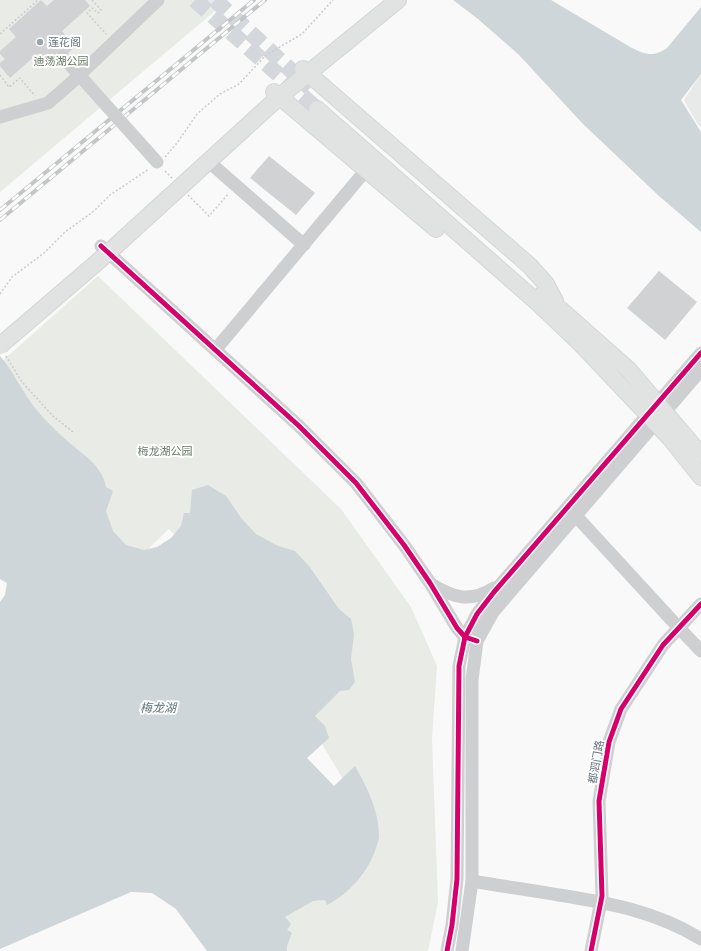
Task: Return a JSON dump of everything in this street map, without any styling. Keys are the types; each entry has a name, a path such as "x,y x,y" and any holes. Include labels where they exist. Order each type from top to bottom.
{"main road":[{"path":"306,71 388,0"},
{"path":"1,344 276,95 398,0"},
{"path":"306,71 530,266 546,284 559,307"},
{"path":"105,249 208,161 276,95"},
{"path":"276,95 532,308 564,327"},
{"path":"701,455 656,413 582,344 564,327 322,106 442,206 559,307 629,370 656,413 670,438 701,477"}],"street":[{"path":"0,117 48,103 72,83 158,0"},
{"path":"63,57 157,163"},
{"path":"208,161 304,245"},
{"path":"216,350 366,170"},
{"path":"105,249 298,426 356,483 404,545 430,583 457,628 471,639"},
{"path":"462,951 472,881 471,639 576,516 701,353"},
{"path":"447,951 452,925 457,879 459,666 471,639 477,614 499,586 656,413 701,370"},
{"path":"576,516 701,651"},
{"path":"430,583 444,592 456,596 470,597 483,595 499,586"},
{"name":"都泗门路","path":"591,951 602,896 600,801 609,742 621,710 663,645 701,604"},
{"path":"472,881 600,902 636,910 661,918 701,939"}],"path":[{"path":"0,34 38,0"},
{"path":"92,0 101,10 98,13 92,8 87,14 113,43"},
{"path":"0,294 12,277 44,253 65,232 94,211 110,195 166,157 197,114 220,94 239,84 266,55 302,34 333,0"},
{"path":"0,75 9,87 20,78 42,104"},
{"path":"209,216 236,185"},
{"path":"1,344 22,382 53,416 73,432"}],"shaded area":[{"path":"701,74 701,127 697,123 684,100"}],"green space":[{"name":"迪荡湖公园","path":"0,0 228,0 0,192"},
{"name":"梅龙湖公园","path":"98,276 341,509 411,607 437,666 432,739 438,902 428,951 279,951 276,921 294,904 322,900 361,859 365,816 304,714 212,578 169,529 143,554 117,550 30,420 0,363"}],"water":[{"path":"453,0 551,0 632,48 650,54 658,53 667,48 701,7 701,74 681,100 701,132 701,232 659,196 583,124 519,55 478,19"},
{"name":"梅龙湖","path":"0,356 39,413 95,465 104,479 106,487 113,491 106,511 113,531 126,545 144,550 157,547 171,538 181,526 184,513 190,513 192,490 208,485 226,496 242,519 256,534 278,546 295,551 309,566 339,609 351,619 354,634 351,659 355,682 349,690 340,691 315,716 325,726 329,738 307,758 334,786 355,766 364,782 375,808 379,839 373,857 351,888 327,905 325,900 313,901 285,917 291,924 287,930 292,933 287,946 287,951 207,951 176,909 152,893 131,892 0,949 0,602 5,595 7,583 0,579"}],"building":[{"name":"莲花阁","path":"41,0 47,6 54,0 85,0 90,6 62,31 75,47 50,69 37,54 10,78 0,66 0,63 5,59 0,54 0,51 16,37 9,29"},
{"path":"269,156 315,193 296,215 250,178"},
{"path":"659,271 697,302 665,340 627,308"}],"tunnel":[{"path":"195,0 317,109"},
{"path":"215,0 310,88"}],"railway":[{"path":"0,210 254,0"},
{"path":"0,220 265,0"}],"cycle path":[{"path":"101,246 299,426 356,483 404,545 430,583 457,628 465,637 477,641"},
{"path":"447,951 452,925 457,879 459,666 465,637 477,614 494,592 701,353"},
{"path":"591,951 602,896 599,801 609,742 621,709 663,645 701,604"}],"place":[{"name":"莲花阁","path":"40,42"}]}
